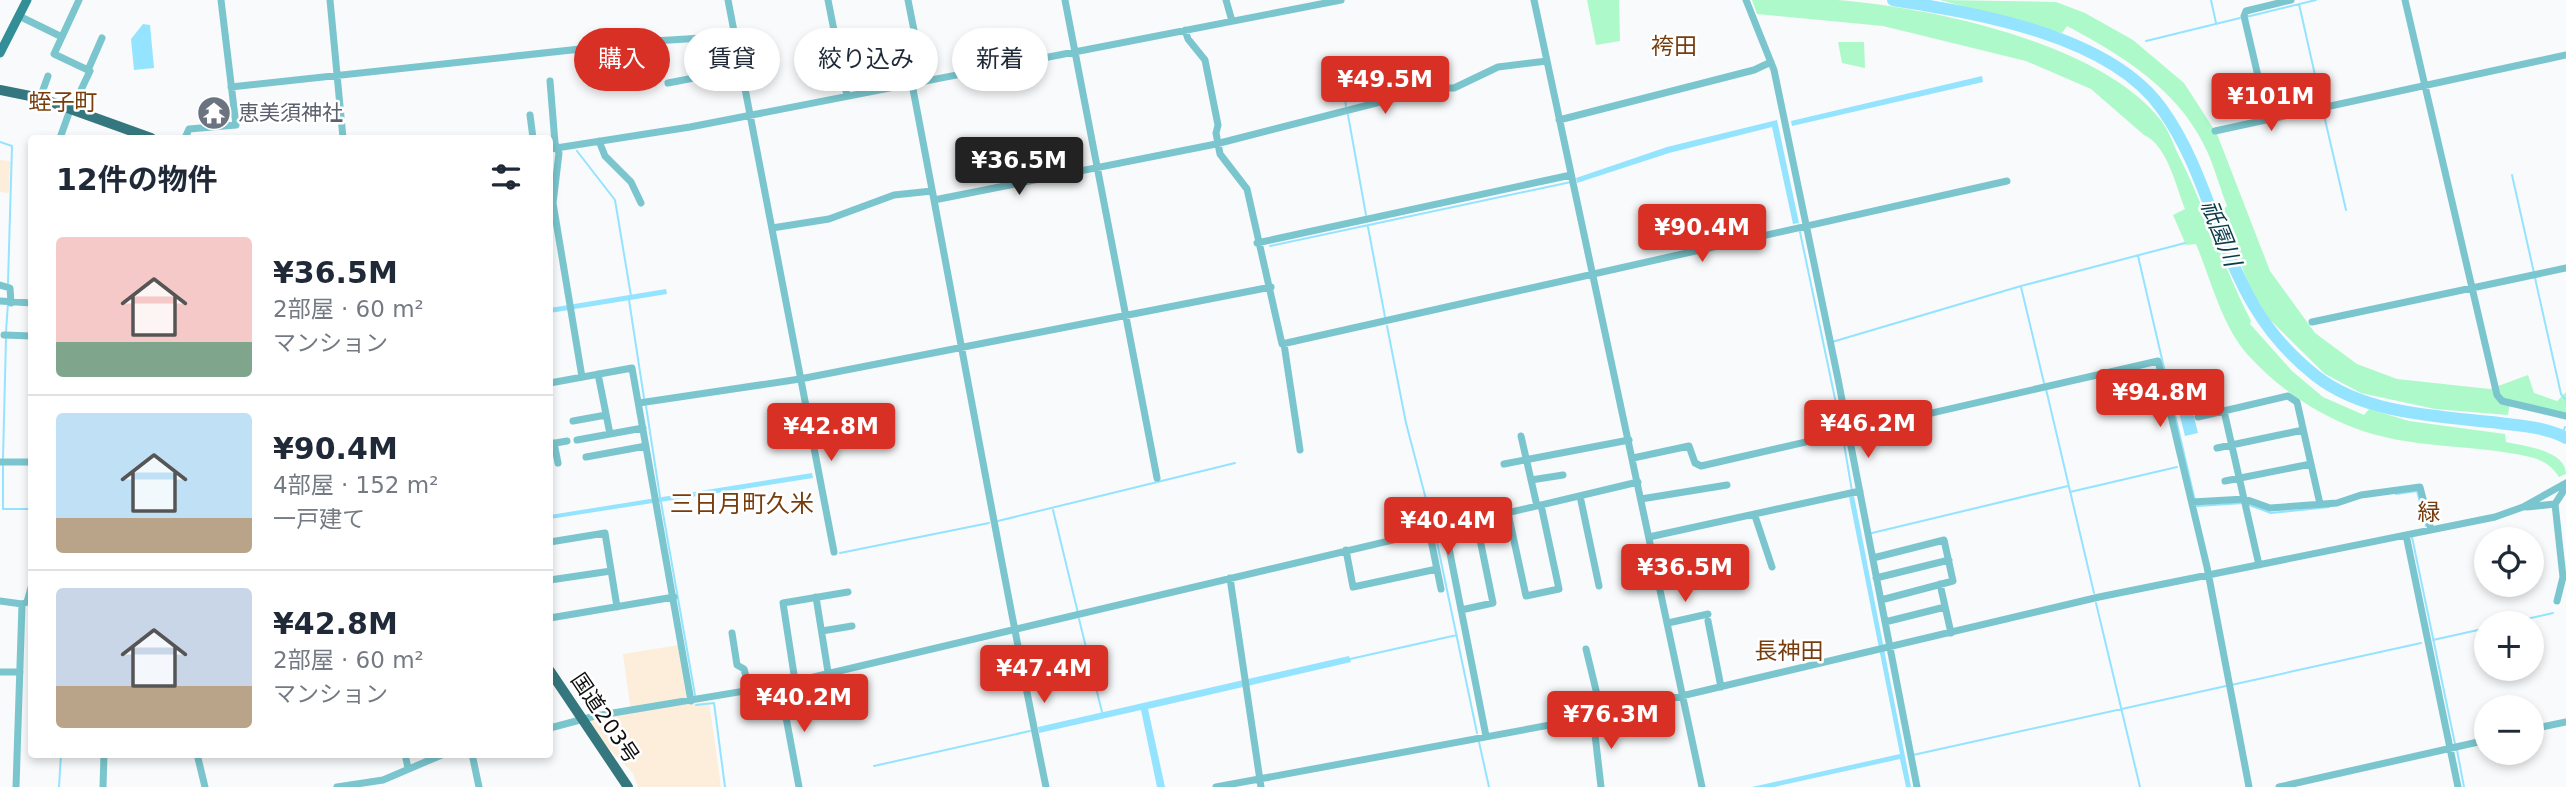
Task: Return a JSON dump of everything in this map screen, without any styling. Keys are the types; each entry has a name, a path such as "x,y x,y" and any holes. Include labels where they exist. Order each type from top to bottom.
{"highway":[{"path":"0,90 40,98 134,135"},
{"name":"国道203号","path":"553,675 628,787"}],"main road":[{"path":"0,53 27,0"}],"street":[{"path":"79,0 54,54 88,70"},
{"path":"186,135 189,129 236,125 221,0"},
{"path":"330,0 342,135"},
{"path":"728,0 733,28"},
{"path":"828,0 847,96"},
{"path":"908,0 913,28"},
{"path":"1065,0 1157,478"},
{"path":"1226,0 1232,21"},
{"path":"938,78 1341,0"},
{"path":"1534,0 1702,787"},
{"path":"1746,0 1771,62 1807,226 1881,600 1887,648 1917,787"},
{"path":"2268,119 2244,18 2246,11 2291,0"},
{"path":"2405,0 2470,289 2499,398 2566,416"},
{"path":"19,16 62,37"},
{"path":"1185,30 1188,39 1205,60 1218,125 1216,144 1226,164 1239,175 1247,189 1257,243 1271,287 1284,344 1300,450"},
{"path":"62,135 102,38"},
{"path":"231,87 684,39"},
{"path":"2215,131 2566,55"},
{"path":"934,200 1216,144 1435,88 1454,88 1498,67 1547,61"},
{"path":"1559,120 1754,70 1771,62"},
{"path":"40,98 48,76"},
{"path":"550,81 552,135"},
{"path":"744,91 834,552"},
{"path":"553,149 749,116 874,91"},
{"path":"913,91 1046,787"},
{"path":"530,115 533,135"},
{"path":"599,141 605,156 631,182 641,203"},
{"path":"553,149 559,153 553,203 582,377"},
{"path":"1257,243 1571,175"},
{"path":"1284,344 2007,181"},
{"path":"772,228 829,219 894,195 932,191"},
{"path":"2312,322 2566,268"},
{"path":"5,285 6,302 28,303"},
{"path":"639,403 800,379 1271,287"},
{"path":"6,335 28,336"},
{"path":"1633,458 1689,446 1695,463 1701,466 2158,361 2195,501 2249,787"},
{"path":"553,382 632,368 691,701"},
{"path":"598,374 610,434"},
{"path":"2198,417 2288,396 2297,402 2320,504"},
{"path":"2224,411 2259,565"},
{"path":"573,421 606,415"},
{"path":"577,440 643,428"},
{"path":"2217,448 2303,429"},
{"path":"1508,513 1526,596 1559,589 1521,436"},
{"path":"1504,464 1629,440"},
{"path":"553,444 567,441"},
{"path":"586,457 646,446"},
{"path":"553,447 558,463"},
{"path":"0,462 28,462"},
{"path":"2225,481 2241,480 2311,464"},
{"path":"1531,480 1563,474"},
{"path":"553,726 780,685 1638,482"},
{"path":"1642,499 1727,485"},
{"path":"2557,601 2563,577 2555,504 2566,485"},
{"path":"1216,787 1598,716 1951,632 2207,575 2495,517 2523,507 2566,485"},
{"path":"2195,501 2245,499 2270,508 2320,504 2420,488 2431,530"},
{"path":"1649,537 1860,492"},
{"path":"1580,496 1599,586"},
{"path":"2523,507 2555,504"},
{"path":"1755,516 1772,567"},
{"path":"1461,610 1493,603 1476,520"},
{"path":"1445,528 1486,736"},
{"path":"1429,530 1441,589"},
{"path":"553,542 605,533 617,607"},
{"path":"2406,535 2458,787"},
{"path":"1872,558 1944,540 1954,581 1881,600"},
{"path":"1346,550 1353,587 1437,569"},
{"path":"1876,578 1949,560"},
{"path":"553,580 611,571"},
{"path":"1230,578 1261,787"},
{"path":"1940,584 1951,632"},
{"path":"796,681 783,603 848,592"},
{"path":"553,615 674,597"},
{"path":"816,597 828,672"},
{"path":"0,601 27,604 20,673 16,787"},
{"path":"1885,622 1945,607"},
{"path":"1668,623 1708,617 1721,687"},
{"path":"822,631 852,626"},
{"path":"732,632 737,664 744,669 750,691"},
{"path":"1586,649 1598,716 1601,787"},
{"path":"0,672 20,673"},
{"path":"780,685 799,787"},
{"path":"2544,727 2566,722"},
{"path":"2279,787 2474,743"},
{"path":"103,787 104,758"},
{"path":"198,758 205,787"},
{"path":"406,758 408,768"},
{"path":"337,787 383,779 434,758"},
{"path":"473,758 480,787"}],"shaded area":[{"path":"0,160 10,161 9,193 0,192"},
{"path":"679,645 689,704 709,702 721,787 638,787 633,773 606,746 590,723 592,720 631,712 623,654"}],"green space":[{"path":"1587,0 1619,0 1620,41 1596,45"},
{"path":"1752,0 1837,0 1918,11 2010,34 2055,50 2096,69 2132,92 2163,122 2251,321 2250,324 2292,371 2323,397 2364,415 2369,409 2409,421 2505,434 2506,442 2542,450 2559,459 2566,474 2559,477 2547,464 2530,457 2418,443 2374,434 2323,414 2283,387 2248,355 2239,343 2224,317 2196,244 2186,245 2173,215 2185,209 2165,157 2152,140 2091,89 2026,61 1883,26 1757,14"},
{"path":"1940,0 2056,2 2085,13 2133,40 2184,83 2217,134 2270,271 2315,333 2357,364 2397,379 2490,389 2528,375 2534,393 2557,401 2566,392 2566,413 2510,402 2508,415 2435,409 2361,393 2325,374 2265,315 2248,283 2221,211 2227,206 2208,152 2192,125 2163,90 2127,61 2067,26 2062,33"},
{"path":"1838,42 1864,42 1865,68 1842,63"}],"water":[{"path":"143,24 150,25 154,68 134,70 131,39"},
{"path":"1982,76 1983,82 1792,126 1791,121"},
{"path":"1777,120 1799,223 1793,224 1772,127 1669,153 1577,183 1576,178 1667,147"},
{"path":"666,289 667,294 553,313 553,308"},
{"path":"2190,401 2198,433 2185,436 2177,404"},
{"path":"812,473 813,478 553,519 553,515"},
{"path":"1854,496 1911,787 1906,787 1900,759 1774,787 1752,787 1900,754 1849,497"},
{"path":"1349,656 1351,662 1148,709 1165,787 1157,787 1141,710 1039,733 1038,727"}],"waterway":[{"name":"祇園川","path":"1893,0 1963,12 2039,32 2076,45 2110,63 2139,84 2162,109 2186,150 2234,267 2255,307 2281,343 2316,376 2357,399 2404,412 2533,428 2566,438"},
{"path":"2211,0 2216,23"},
{"path":"2246,17 2316,0"},
{"path":"2299,4 2322,106"},
{"path":"2146,41 2240,18"},
{"path":"1338,59 1346,106"},
{"path":"2323,111 2346,210"},
{"path":"1348,115 1366,215"},
{"path":"0,142 12,146 8,283"},
{"path":"577,151 615,200 631,296"},
{"path":"2512,175 2534,273"},
{"path":"1270,246 1571,182"},
{"path":"1368,227 1385,317"},
{"path":"1800,232 1842,432"},
{"path":"1832,342 2021,286 2185,243"},
{"path":"2138,256 2195,501"},
{"path":"2535,278 2561,394 2566,400"},
{"path":"2021,287 2044,383"},
{"path":"629,300 644,398"},
{"path":"6,332 8,303"},
{"path":"1387,326 1406,423 1433,526"},
{"path":"3,458 6,338"},
{"path":"2046,389 2094,593"},
{"path":"646,406 660,497"},
{"path":"2562,436 2565,427"},
{"path":"1843,438 1852,491"},
{"path":"998,521 1235,463"},
{"path":"3,464 3,509 28,509"},
{"path":"2070,492 2177,467"},
{"path":"1872,533 2068,486"},
{"path":"2396,494 2417,491 2426,526"},
{"path":"661,502 695,695"},
{"path":"2197,506 2244,503"},
{"path":"2249,505 2271,513 2329,507"},
{"path":"1053,510 1078,613"},
{"path":"840,553 989,523"},
{"path":"1435,533 1477,733"},
{"path":"2412,537 2455,744"},
{"path":"2096,603 2140,787"},
{"path":"2544,615 2553,613"},
{"path":"1079,619 1102,712"},
{"path":"2433,640 2474,631"},
{"path":"1350,659 1457,635"},
{"path":"2231,685 2421,643"},
{"path":"1913,755 2226,686"},
{"path":"696,705 714,703 725,787"},
{"path":"874,766 1030,731"},
{"path":"1479,742 1489,787"},
{"path":"2457,750 2464,787"},
{"path":"59,787 61,758"}],"place":[{"name":"恵美須神社","path":"214,113"}],"district":[{"name":"袴田","path":"1674,46"},
{"name":"蛭子町","path":"63,102"},
{"name":"三日月町久米","path":"742,504"},
{"name":"緑","path":"2429,512"},
{"name":"長神田","path":"1789,651"}]}
